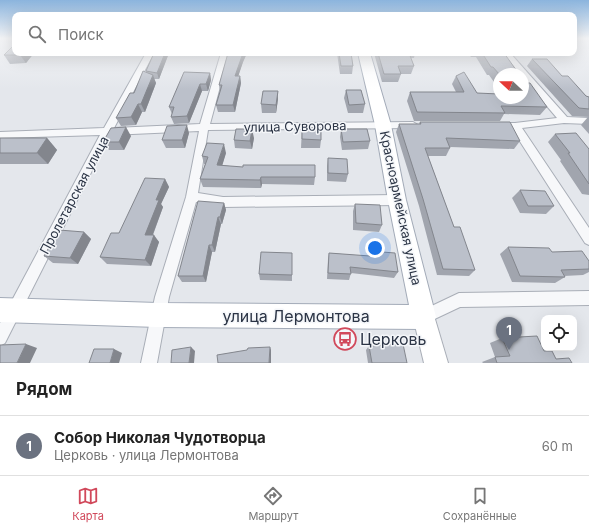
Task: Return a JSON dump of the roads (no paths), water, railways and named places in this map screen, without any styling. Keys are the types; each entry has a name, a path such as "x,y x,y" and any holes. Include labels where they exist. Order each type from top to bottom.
{"main road":[{"name":"Красноармейская улица","path":"365,56 383,125 397,200 424,317"},
{"name":"улица Лермонтова","path":"7,310 158,315 424,317"}],"street":[{"name":"Пролетарская улица","path":"0,338 7,310 148,56"},
{"path":"149,363 158,315 192,197 204,127 224,56"},
{"path":"509,56 564,120"},
{"path":"492,126 515,126 564,120 589,121"},
{"name":"улица Суворова","path":"0,135 204,127 422,125"},
{"path":"515,126 589,239"},
{"path":"192,197 223,202 397,200"},
{"name":"улица Лермонтова","path":"424,317 459,300 589,298"},
{"name":"Красноармейская улица","path":"424,317 436,363"}],"place":[{"name":"Церковь","path":"345,339"},
{"name":"Собор Николая Чудотворца","path":"509,350"}]}
